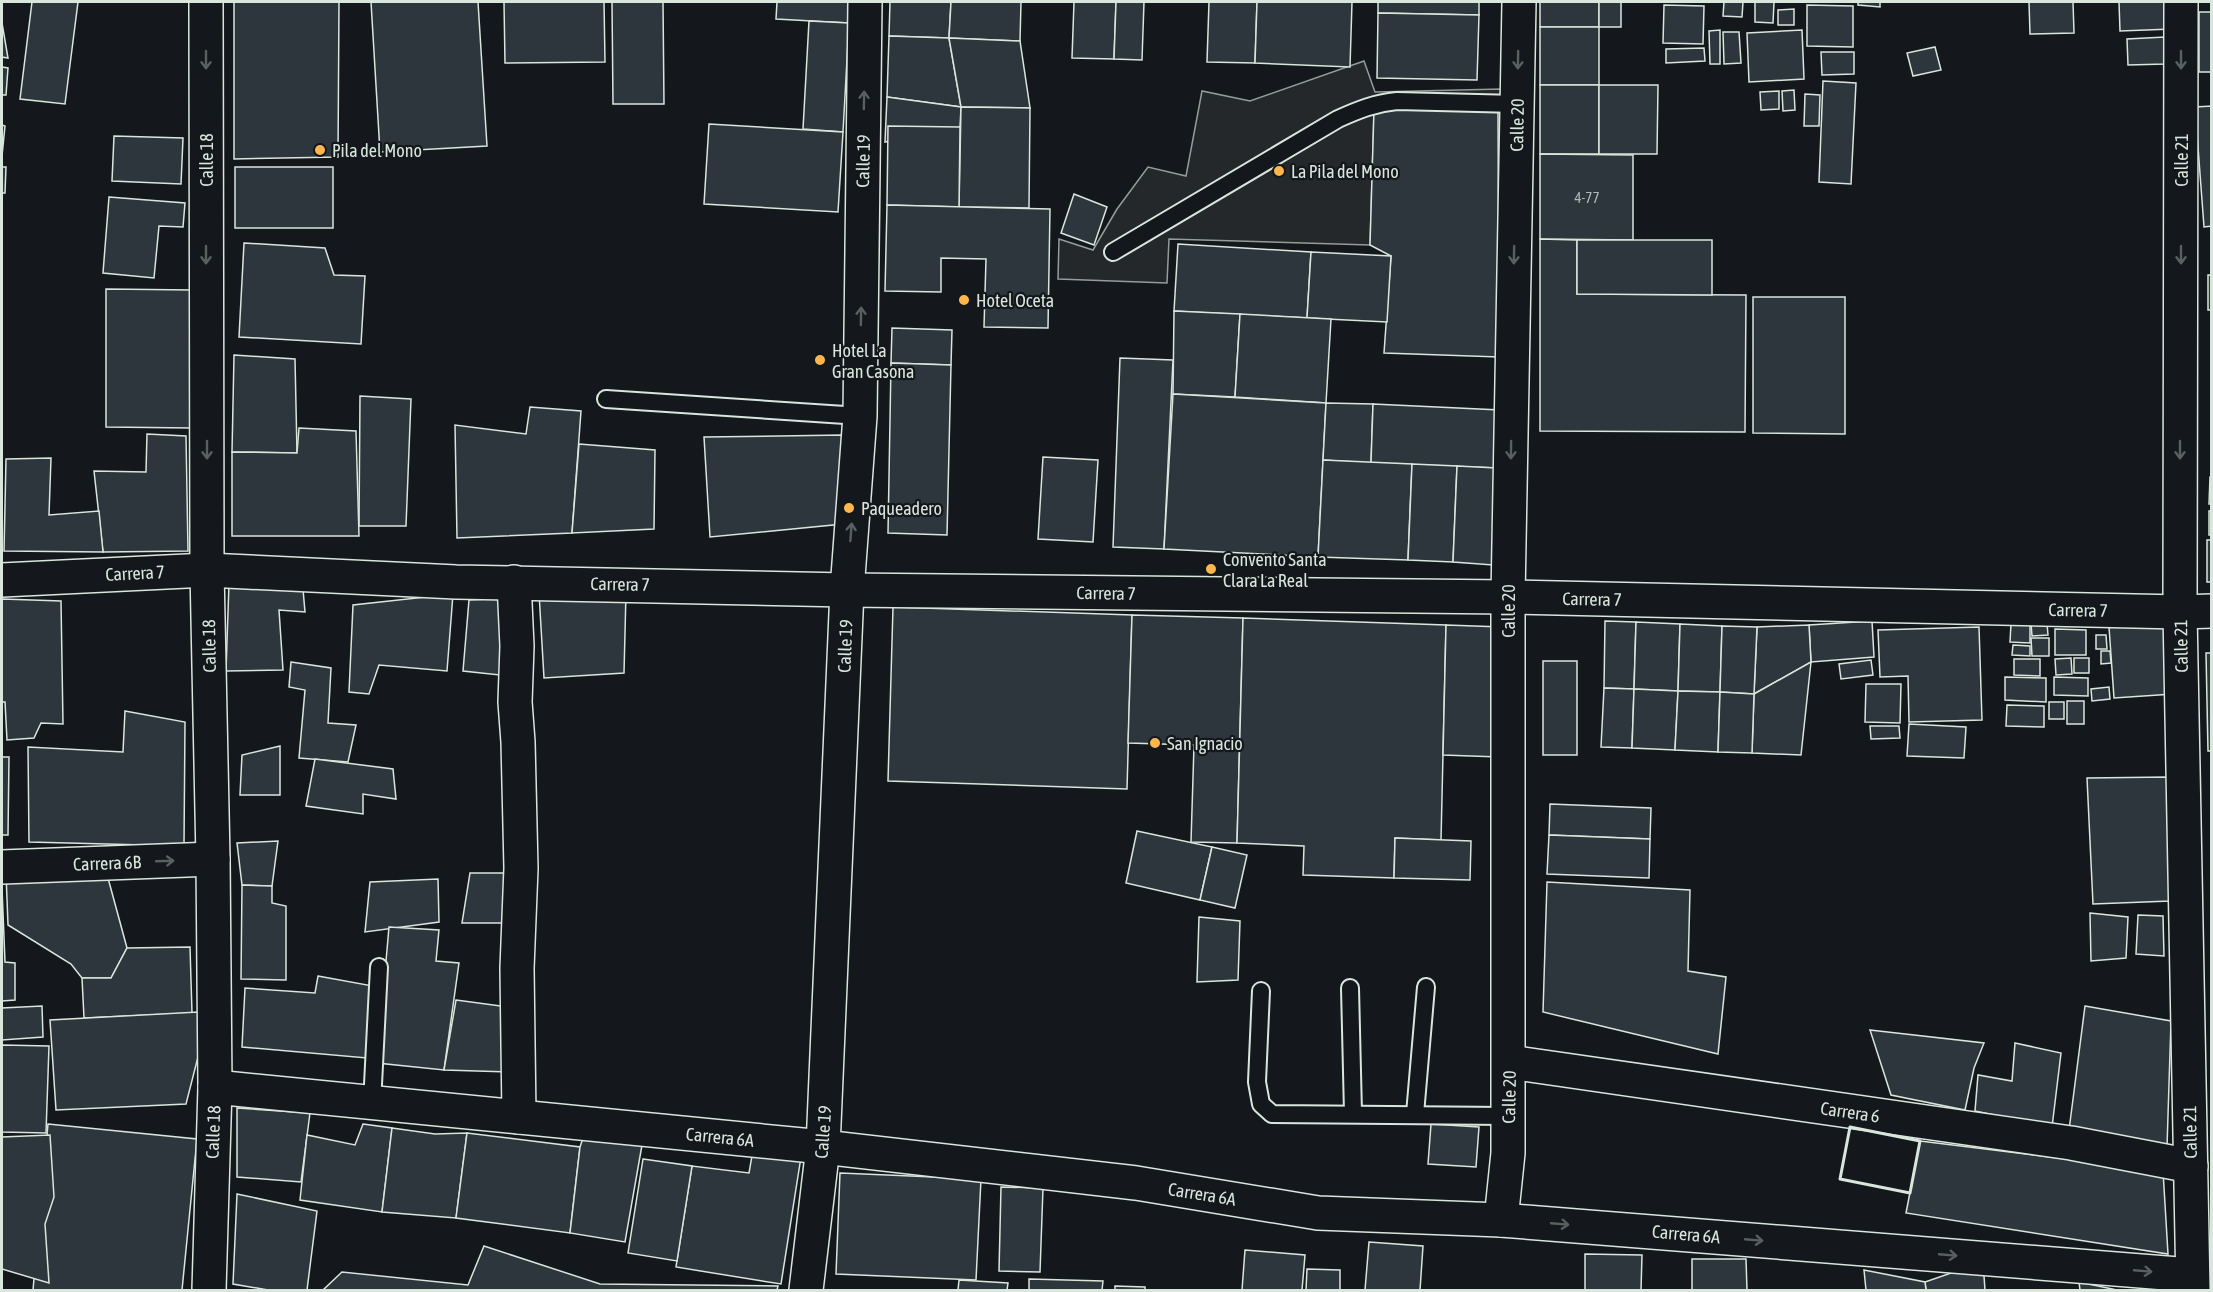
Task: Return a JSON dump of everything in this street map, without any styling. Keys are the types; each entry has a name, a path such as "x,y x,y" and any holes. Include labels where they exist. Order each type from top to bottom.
{"street":[{"name":"Calle 18","path":"206,2 207,570 215,1087 208,1290"},
{"name":"Calle 19","path":"806,1290 823,1147 847,590 860,416 865,2"},
{"name":"Calle 20","path":"1501,1220 1508,1153 1508,597 1519,2"},
{"name":"Calle 21","path":"2181,2 2196,611 2192,1283"},
{"name":"Carrera 7","path":"2,580 207,570 456,582 847,590 1508,597 2196,611"},
{"path":"514,582 517,646 515,702 521,868 518,968 519,1117"},
{"name":"Carrera 6B","path":"2,867 213,859"},
{"name":"Carrera 6","path":"1509,1062 2072,1143 2191,1166"},
{"name":"Carrera 6A","path":"215,1087 823,1147 1136,1183 1318,1213 1501,1220 2192,1283"}],"lane":[{"path":"1113,252 1338,119 1362,108 1397,101 1517,104"},
{"path":"606,399 860,416"},
{"path":"372,1104 380,967"},
{"path":"1350,987 1353,1113"},
{"path":"1415,1114 1426,987"},
{"path":"1261,991 1257,1082 1262,1104 1266,1110 1279,1115 1353,1113 1507,1116"}],"shaded area":[{"name":"La Pila del Mono","path":"1364,61 1375,92 1501,89 1498,111 1374,110 1370,245 1169,239 1167,283 1058,279 1059,239 1093,250 1117,209 1148,167 1186,176 1202,91 1250,101"}],"building":[{"path":"32,2 78,2 65,104 20,99"},
{"path":"234,2 339,2 338,157 234,159"},
{"path":"371,2 478,2 487,146 380,152"},
{"path":"504,2 604,2 605,62 505,63"},
{"path":"612,2 663,2 664,104 613,104"},
{"path":"777,2 850,2 849,23 776,19"},
{"path":"890,2 951,2 949,38 889,36"},
{"path":"951,2 1021,2 1020,41 949,38"},
{"path":"1074,2 1116,2 1114,59 1072,58"},
{"path":"1116,2 1144,2 1142,60 1114,59"},
{"path":"1209,2 1257,2 1255,63 1207,62"},
{"path":"1257,2 1352,2 1350,67 1255,63"},
{"path":"1378,2 1479,2 1479,15 1378,13"},
{"path":"1540,2 1599,2 1599,27 1540,27"},
{"path":"1599,2 1621,2 1621,27 1599,27"},
{"path":"1724,2 1743,2 1742,17 1723,16"},
{"path":"1755,2 1774,2 1773,23 1755,22"},
{"path":"1858,2 1880,2 1880,7 1858,5"},
{"path":"2029,2 2073,2 2074,33 2030,34"},
{"path":"2119,2 2171,2 2172,29 2120,31"},
{"path":"1664,5 1704,6 1703,44 1663,43"},
{"path":"1807,5 1853,6 1853,47 1807,46"},
{"path":"1794,9 1794,25 1778,25 1778,10"},
{"path":"2199,12 2212,12 2212,72 2199,72"},
{"path":"1378,13 1479,15 1477,80 1377,78"},
{"path":"809,21 849,23 843,132 803,129"},
{"path":"2,23 8,58 2,57"},
{"path":"1540,27 1599,27 1599,85 1540,85"},
{"path":"1720,30 1720,64 1710,64 1709,31"},
{"path":"1802,30 1804,79 1749,82 1747,33"},
{"path":"1723,32 1739,32 1741,63 1724,64"},
{"path":"889,36 949,38 961,107 887,97"},
{"path":"2165,37 2165,64 2128,65 2127,39"},
{"path":"949,38 1020,41 1030,108 961,107"},
{"path":"1935,47 1941,70 1913,76 1907,53"},
{"path":"1704,48 1705,61 1666,63 1666,49"},
{"path":"1821,52 1854,52 1854,74 1822,75"},
{"path":"2,67 8,68 6,95 2,95"},
{"path":"1823,81 1856,83 1851,184 1819,182"},
{"path":"1540,85 1599,85 1599,154 1540,154"},
{"path":"1599,85 1658,85 1657,154 1599,154"},
{"path":"1794,90 1795,110 1783,111 1782,91"},
{"path":"1779,91 1779,109 1761,110 1760,92"},
{"path":"1805,94 1820,95 1819,126 1804,126"},
{"path":"887,97 961,107 960,127 885,142"},
{"path":"2212,106 2212,226 2204,227 2195,107"},
{"path":"961,107 1030,108 1029,208 959,207"},
{"path":"1374,109 1498,111 1499,357 1384,353 1391,256 1370,245"},
{"path":"709,124 843,132 838,212 704,204"},
{"path":"2,125 5,126 2,156"},
{"path":"888,126 960,127 959,207 887,205"},
{"path":"114,136 183,138 181,184 112,181"},
{"path":"1540,154 1633,155 1633,240 1540,239"},
{"path":"2,167 6,167 5,193 2,193"},
{"path":"235,167 333,167 333,228 235,228"},
{"path":"1074,194 1107,207 1094,245 1061,233"},
{"path":"109,197 185,203 183,227 159,226 154,278 103,273"},
{"path":"887,205 1050,209 1048,328 984,327 986,259 941,258 941,292 885,291"},
{"path":"1540,239 1577,240 1577,294 1746,295 1745,432 1540,431"},
{"path":"1577,240 1712,240 1712,295 1577,294"},
{"path":"244,243 325,248 334,275 365,276 361,344 239,337"},
{"path":"1178,244 1311,252 1307,318 1174,311"},
{"path":"1311,252 1391,256 1387,322 1307,318"},
{"path":"2208,275 2212,275 2212,310 2208,310"},
{"path":"106,289 193,290 192,428 106,427"},
{"path":"1753,297 1845,297 1845,434 1753,433"},
{"path":"1174,311 1240,314 1235,397 1173,394"},
{"path":"1240,314 1331,319 1326,403 1235,397"},
{"path":"892,328 952,330 951,365 891,363"},
{"path":"234,355 295,359 297,453 232,452"},
{"path":"1120,358 1173,360 1164,549 1113,547"},
{"path":"891,363 951,365 947,535 888,533"},
{"path":"1173,394 1326,403 1318,557 1164,549"},
{"path":"360,396 411,399 406,526 359,526"},
{"path":"1326,403 1373,404 1371,463 1323,460"},
{"path":"1373,404 1500,410 1497,468 1371,463"},
{"path":"530,407 581,411 572,533 457,538 455,425 526,434"},
{"path":"299,428 356,431 359,536 232,536 232,452 297,453"},
{"path":"147,434 186,436 188,551 103,552 94,471 146,472"},
{"path":"843,435 843,524 710,537 704,437"},
{"path":"579,444 655,450 654,529 572,533"},
{"path":"1043,457 1098,460 1093,542 1038,539"},
{"path":"51,458 49,515 99,511 103,552 4,551 6,459"},
{"path":"1323,460 1412,464 1408,560 1318,557"},
{"path":"1412,464 1457,466 1453,562 1408,560"},
{"path":"1457,466 1497,468 1493,565 1453,562"},
{"path":"2210,477 2212,477 2212,504 2209,504"},
{"path":"2209,511 2212,511 2212,535 2209,535"},
{"path":"2207,540 2212,540 2212,582 2207,582"},
{"path":"302,578 305,612 279,610 283,670 226,671 229,583"},
{"path":"539,593 626,593 624,673 544,678"},
{"path":"453,594 447,671 379,665 369,694 349,692 353,605"},
{"path":"508,598 509,676 463,671 469,600"},
{"path":"2,599 61,601 63,724 41,723 34,738 7,740 5,702 2,702"},
{"path":"893,607 1132,615 1127,789 888,781"},
{"path":"1132,615 1243,618 1237,843 1191,842 1194,745 1128,743"},
{"path":"1243,618 1446,625 1441,840 1395,838 1394,878 1303,875 1304,846 1237,843"},
{"path":"1605,621 1636,622 1634,689 1604,688"},
{"path":"1872,621 1874,657 1811,662 1809,625"},
{"path":"1636,622 1680,624 1678,691 1634,689"},
{"path":"2031,623 2047,623 2048,635 2032,636"},
{"path":"1680,624 1722,626 1720,692 1678,691"},
{"path":"2011,624 2030,625 2030,643 2010,642"},
{"path":"2168,624 2173,694 2114,698 2109,627"},
{"path":"1446,625 1502,627 1499,757 1443,755"},
{"path":"1809,625 1811,662 1754,694 1757,627"},
{"path":"1722,626 1757,627 1754,694 1720,692"},
{"path":"1979,627 1982,720 1909,722 1908,676 1880,677 1878,630"},
{"path":"2055,629 2086,630 2086,655 2055,655"},
{"path":"2096,635 2106,635 2107,649 2096,649"},
{"path":"2031,638 2049,638 2049,656 2032,656"},
{"path":"2013,645 2030,646 2030,656 2012,655"},
{"path":"2101,651 2110,651 2111,663 2101,664"},
{"path":"2206,653 2212,653 2212,751 2208,751"},
{"path":"2071,658 2072,674 2056,675 2055,659"},
{"path":"2074,658 2089,658 2089,673 2074,673"},
{"path":"2014,659 2040,659 2040,676 2014,675"},
{"path":"1871,660 1873,675 1841,679 1839,664"},
{"path":"1543,661 1577,661 1577,755 1543,755"},
{"path":"291,662 331,668 328,723 356,725 348,762 299,758 305,690 289,687"},
{"path":"1811,662 1801,755 1752,753 1754,694"},
{"path":"2005,677 2046,678 2046,702 2005,700"},
{"path":"2054,677 2088,678 2088,696 2054,695"},
{"path":"1866,684 1901,684 1900,723 1865,722"},
{"path":"2109,687 2110,699 2092,701 2091,689"},
{"path":"1604,688 1634,689 1632,748 1601,747"},
{"path":"1634,689 1678,691 1675,750 1632,748"},
{"path":"1678,691 1720,692 1718,752 1675,750"},
{"path":"1720,692 1754,694 1752,753 1718,752"},
{"path":"2067,701 2084,701 2084,724 2067,724"},
{"path":"2049,702 2064,702 2064,719 2049,719"},
{"path":"2007,705 2044,706 2044,727 2006,726"},
{"path":"125,711 185,722 184,846 29,842 28,747 123,752"},
{"path":"1909,724 1966,727 1964,758 1907,756"},
{"path":"1870,726 1899,726 1900,738 1871,739"},
{"path":"280,746 280,795 240,795 242,755"},
{"path":"2,757 9,757 8,835 2,835"},
{"path":"315,759 393,769 396,799 363,794 363,814 306,806"},
{"path":"2168,777 2170,901 2093,904 2087,778"},
{"path":"1550,804 1651,808 1650,839 1549,835"},
{"path":"1137,831 1212,847 1200,900 1126,883"},
{"path":"1549,835 1650,839 1649,878 1547,874"},
{"path":"1395,838 1471,841 1470,880 1394,878"},
{"path":"278,841 272,886 242,885 237,843"},
{"path":"1212,847 1247,855 1235,908 1200,900"},
{"path":"105,867 127,948 111,978 82,978 71,964 8,925 6,873"},
{"path":"470,873 517,873 517,923 462,923"},
{"path":"438,879 439,922 365,932 370,882"},
{"path":"1547,882 1690,890 1688,971 1726,977 1718,1054 1543,1012"},
{"path":"242,885 272,886 272,903 286,906 286,980 241,979"},
{"path":"2,888 5,962 15,963 15,1000 2,1001"},
{"path":"2090,913 2128,917 2126,958 2091,961"},
{"path":"2138,915 2163,916 2164,956 2136,954"},
{"path":"1199,917 1240,921 1238,980 1197,982"},
{"path":"389,927 439,930 436,961 459,963 444,1070 377,1063"},
{"path":"190,947 192,1013 84,1018 82,978 111,978 127,948"},
{"path":"318,976 373,986 367,1058 242,1047 245,988 315,993"},
{"path":"456,1000 515,1008 514,1072 444,1070"},
{"path":"42,1006 43,1037 2,1040 2,1008"},
{"path":"2085,1006 2171,1021 2167,1147 2068,1138"},
{"path":"198,1012 198,1057 186,1104 56,1110 50,1020"},
{"path":"1870,1030 1984,1043 1974,1068 1965,1110 1891,1095"},
{"path":"2015,1043 2061,1053 2052,1127 1975,1111 1978,1075 2012,1081"},
{"path":"2,1045 49,1046 46,1133 2,1132"},
{"path":"237,1108 310,1113 301,1182 237,1177"},
{"path":"48,1124 197,1139 182,1290 33,1290"},
{"path":"363,1124 392,1128 382,1212 300,1200 307,1135 355,1145"},
{"path":"1431,1124 1479,1127 1476,1167 1428,1164"},
{"path":"392,1128 435,1134 467,1133 456,1218 382,1212"},
{"path":"467,1133 580,1147 570,1233 456,1218"},
{"path":"50,1135 54,1197 45,1224 49,1283 2,1269 2,1137"},
{"path":"584,1135 642,1145 625,1242 570,1233 580,1147"},
{"path":"1920,1141 2163,1171 2168,1254 1906,1213"},
{"path":"753,1150 801,1157 781,1284 676,1267 692,1166 749,1173"},
{"path":"643,1159 692,1166 677,1261 628,1253"},
{"path":"840,1173 981,1179 976,1280 836,1274"},
{"path":"1001,1187 1043,1188 1040,1272 999,1271"},
{"path":"237,1194 317,1211 307,1290 268,1290 233,1284"},
{"path":"1369,1242 1423,1246 1420,1290 1365,1290"},
{"path":"484,1246 600,1284 778,1286 777,1290 323,1290 342,1272 468,1285"},
{"path":"1245,1250 1305,1255 1302,1290 1242,1290"},
{"path":"1585,1254 1642,1255 1641,1290 1585,1290"},
{"path":"1692,1259 1746,1259 1747,1290 1692,1290"},
{"path":"1983,1262 1985,1290 1926,1290 1925,1282"},
{"path":"1307,1269 1340,1270 1340,1290 1306,1290"},
{"path":"1864,1270 1925,1282 1926,1290 1866,1290"},
{"path":"1029,1279 1103,1281 1102,1290 1029,1290"},
{"path":"959,1280 1008,1283 1007,1290 958,1290"},
{"path":"2079,1282 2117,1290 2080,1290"},
{"path":"1115,1286 1145,1287 1145,1290 1115,1290"}],"wall":[{"path":"1850,1127 1920,1141 1910,1193 1840,1179 1850,1127"}],"place":[{"name":"Pila del Mono","path":"320,150"},
{"name":"La Pila del Mono","path":"1279,171"},
{"name":"Hotel Oceta","path":"964,300"},
{"name":"Hotel La Gran Casona","path":"820,360"},
{"name":"Paqueadero","path":"849,508"},
{"name":"Convento Santa Clara La Real","path":"1211,569"},
{"name":"San Ignacio","path":"1155,743"}]}
